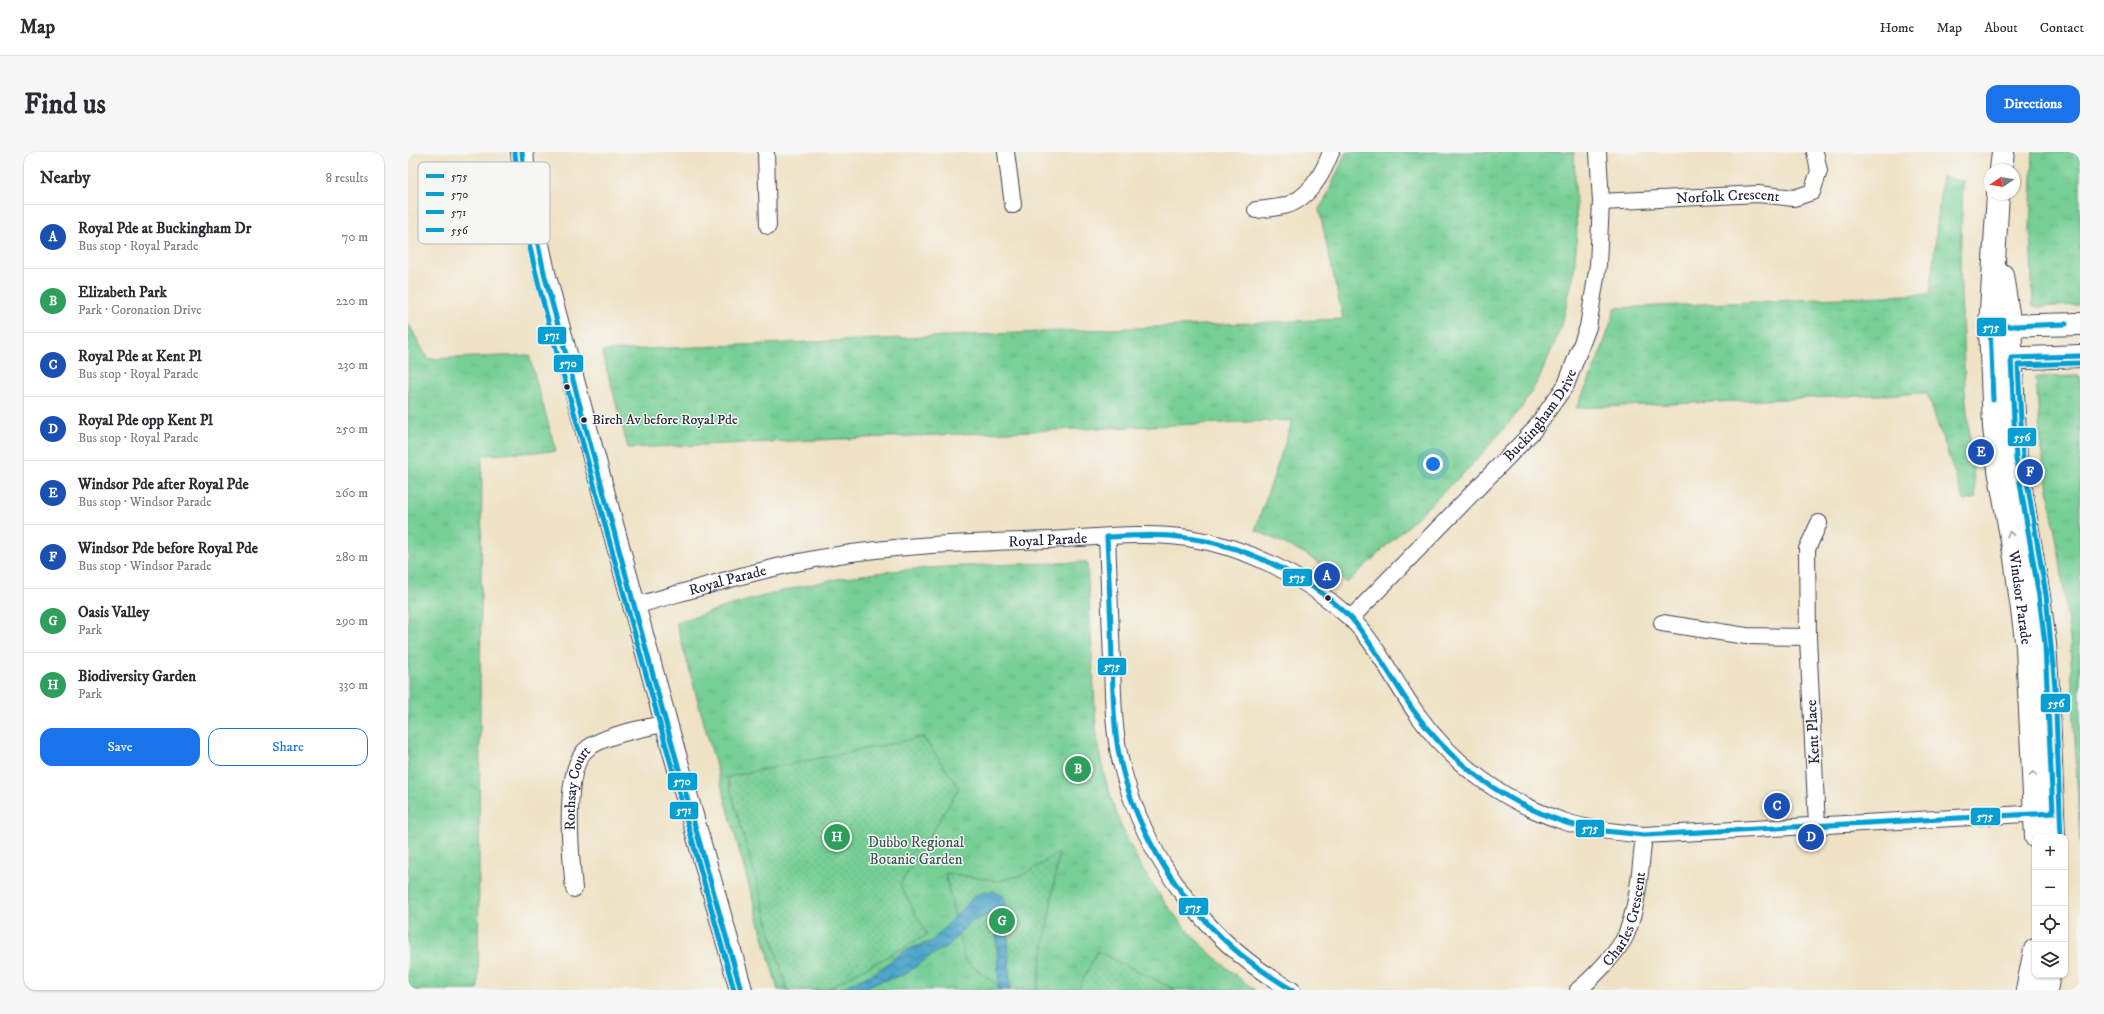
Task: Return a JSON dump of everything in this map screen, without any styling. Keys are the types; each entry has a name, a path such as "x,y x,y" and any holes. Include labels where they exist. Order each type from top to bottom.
{"street":[{"path":"522,152 523,162"},
{"path":"766,152 768,226"},
{"path":"1006,152 1013,205"},
{"path":"1256,210 1285,206 1310,192 1327,161 1330,152"},
{"name":"Buckingham Drive","path":"1351,618 1533,432 1566,385 1588,327 1598,265 1601,202 1598,152"},
{"name":"Norfolk Crescent","path":"1601,202 1758,194 1794,198 1812,192 1819,171 1815,152"},
{"path":"2002,164 2003,152"},
{"name":"Windsor Parade","path":"1998,200 1996,236 2001,359 2039,596 2045,651 2044,813 2037,834"},
{"path":"538,244 545,277 634,606 741,990"},
{"path":"2000,326 2080,324"},
{"path":"2001,359 2080,356"},
{"name":"Kent Place","path":"1817,826 1808,637 1807,550 1819,523"},
{"name":"Royal Parade","path":"634,606 794,564 853,553 930,545 1107,537 1147,536 1187,538 1256,556 1291,574 1351,618 1374,648 1417,715 1443,748 1472,773 1506,796 1535,811 1567,823 1602,831 1644,835 2044,813"},
{"path":"1107,537 1113,704 1121,762 1138,820 1177,887 1222,940 1274,980 1292,990"},
{"path":"1662,622 1746,636 1808,637"},
{"name":"Rothsay Court","path":"574,889 570,838 572,780 575,767 580,757 587,749 597,743 666,723"},
{"name":"Windsor Parade","path":"2044,813 2053,834"},
{"name":"Charles Crescent","path":"1578,990 1595,977 1626,936 1638,890 1644,835"},
{"path":"2027,990 2032,965"},
{"path":"2046,990 2048,978"}],"green space":[{"path":"1346,152 1574,152 1577,235 1574,273 1562,325 1540,377 1520,410 1470,467 1347,583 1304,553 1255,530 1293,420 628,448 602,351 1343,319 1319,209 1326,198"},
{"path":"2033,152 2080,152 2080,305 2033,307 2030,230"},
{"path":"1942,177 1963,181 1960,265 1965,391 1976,498 1964,501 1927,393 1576,408 1598,359 1615,308 1930,294"},
{"path":"408,323 428,359 529,355 556,451 482,455 478,990 408,990"},
{"path":"2080,376 2080,844 2070,640 2060,561 2041,449 2036,377"},
{"name":"Dubbo Regional Botanic Garden","path":"1087,562 1098,740 1101,761 1110,796 1123,830 1138,861 1156,890 1177,918 1201,944 1227,968 1255,990 778,990 676,622 801,586 873,573 965,566"},
{"path":"923,737 959,788 900,885 927,935 825,990 787,990 727,777"},
{"path":"1059,853 1037,990 1004,990 965,961 945,873 999,881 1023,875"},
{"path":"1097,951 1176,990 1078,990"}],"water":[{"path":"993,891 1003,896 1007,907 1010,990 999,990 996,925 994,918 987,915 973,921 962,930 949,945 927,958 906,974 872,984 863,990 837,990 877,972 904,951 932,941 978,894"}],"transit line":[{"name":"570","path":"522,152 523,162"},
{"name":"571","path":"515,153 516,162"},
{"name":"571","path":"530,244 545,310 734,990"},
{"name":"570","path":"538,244 545,277 666,723 741,990"},
{"name":"575","path":"1993,400 1990,327 2066,324"},
{"name":"575","path":"1107,537 1161,536 1202,540 1226,546 1248,554 1271,563 1292,574 1332,601 1352,619 1373,647 1416,714 1431,733 1464,766 1503,794 1523,805 1576,826 1595,830 1644,835 2053,813 2045,644 2039,596 2016,459 2011,358 2080,356"},
{"name":"556","path":"2061,834 2055,687 2046,595 2023,458 2018,365 2080,363"},
{"name":"575","path":"1107,537 1115,727 1124,777 1133,805 1159,858 1175,883 1193,906 1212,928 1240,954 1261,970 1292,990"}],"place":[{"name":"Birch Av before Royal Pde","path":"584,420"},
{"name":"Windsor Pde after Royal Pde","path":"1981,452"},
{"name":"Windsor Pde before Royal Pde","path":"2030,472"},
{"name":"Royal Pde at Buckingham Dr","path":"1327,576"},
{"name":"Elizabeth Park","path":"1078,769"},
{"name":"Royal Pde at Kent Pl","path":"1777,806"},
{"name":"Biodiversity Garden","path":"837,837"},
{"name":"Royal Pde opp Kent Pl","path":"1811,837"},
{"name":"Oasis Valley","path":"1002,921"}]}
